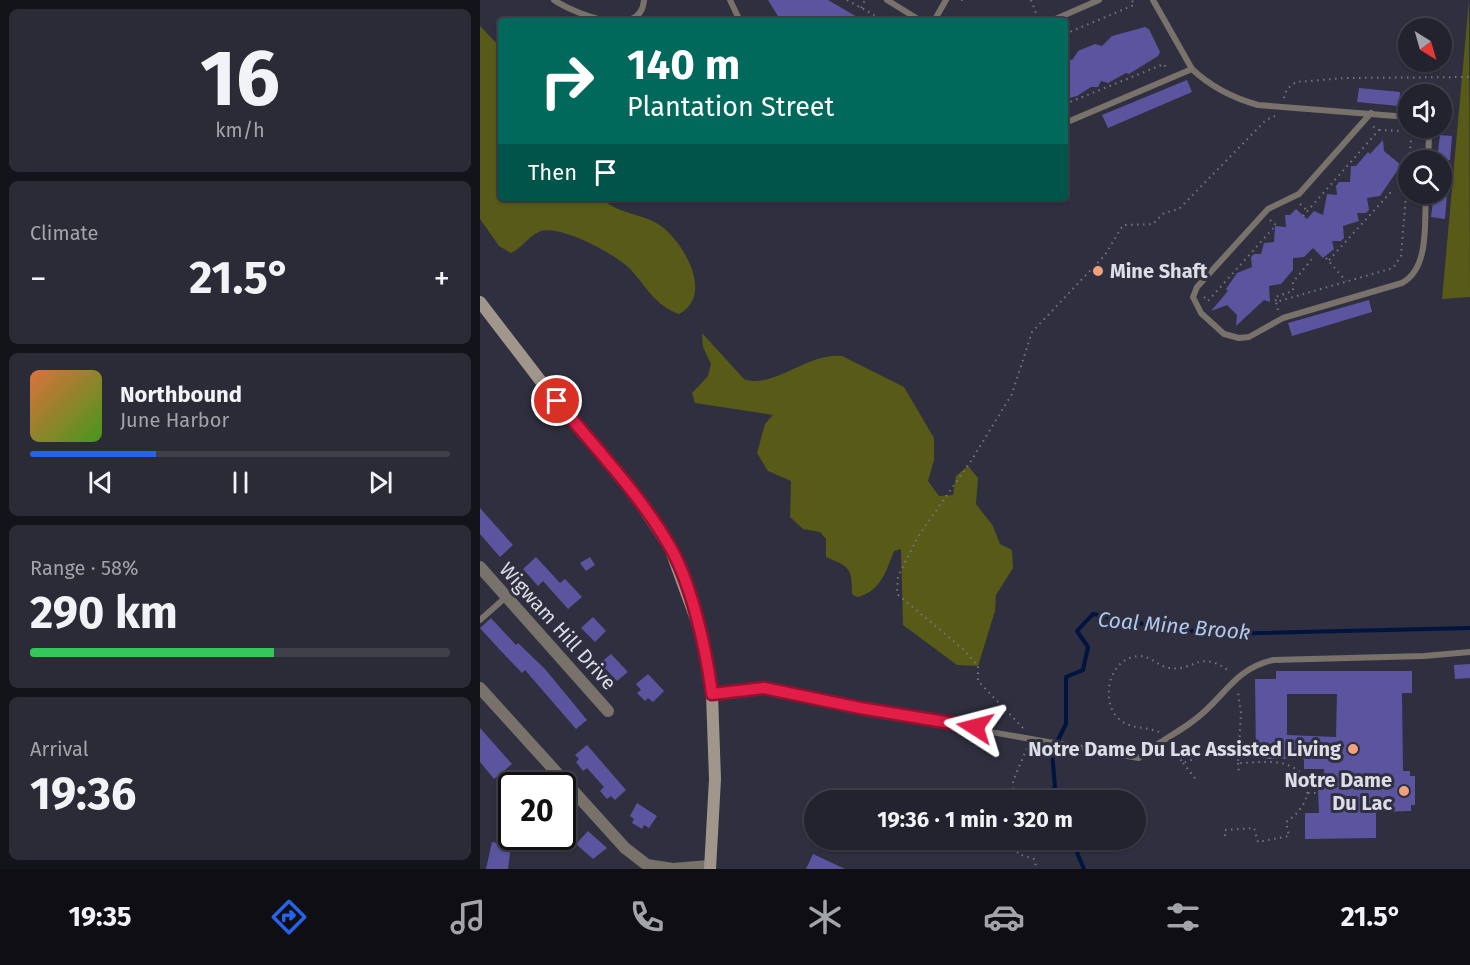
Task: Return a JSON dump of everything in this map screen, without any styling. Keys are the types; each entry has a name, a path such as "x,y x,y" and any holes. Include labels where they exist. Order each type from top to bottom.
{"main road":[{"path":"480,302 543,384 634,494 670,548 700,633 712,694 715,779 710,867"}],"street":[{"name":"Wigwam Hill Drive","path":"480,567 608,711"},
{"path":"480,688 625,848 647,865 673,869 710,867"}],"lane":[{"path":"554,0 577,14 592,18"},
{"path":"634,18 639,14 644,0"},
{"path":"730,0 739,18"},
{"path":"887,0 916,18"},
{"path":"936,18 946,0"},
{"path":"1058,18 1099,0"},
{"path":"1153,0 1192,69 1205,81 1237,99 1280,108 1398,117"},
{"path":"1068,122 1192,69"},
{"path":"1368,116 1299,194 1268,209 1197,288 1193,297 1201,313 1224,334 1239,338 1249,337 1283,318 1402,283 1411,278 1421,259 1425,204"},
{"path":"480,620 507,597"},
{"path":"712,694 764,688 860,708 1139,758 1209,709 1235,679 1248,668 1273,660 1424,656 1470,652"}],"path":[{"path":"861,8 865,0"},
{"path":"1031,0 1039,18"},
{"path":"1068,33 1134,5 1132,0"},
{"path":"849,1 879,18"},
{"path":"1068,103 1164,64 1168,72 1174,68"},
{"path":"1013,790 1013,781 1031,737 978,681 978,666 897,594 898,576 935,507 971,461 1012,394 1032,332 1105,255 1123,225 1153,224 1164,213 1179,209 1266,120 1276,116 1287,89 1296,82 1345,78 1470,77"},
{"path":"1368,116 1379,130 1398,131"},
{"path":"1303,216 1379,130"},
{"path":"1410,150 1411,140"},
{"path":"1346,281 1327,259 1390,193 1386,190"},
{"path":"1292,204 1299,204 1308,211"},
{"path":"1276,302 1393,268 1401,256 1405,204"},
{"path":"1202,295 1208,301 1276,225 1269,218 1272,214"},
{"path":"1272,314 1279,309 1275,297 1293,291 1293,282 1312,259"},
{"path":"1197,782 1165,738 1154,729 1130,726 1118,717 1109,705 1109,685 1116,670 1127,659 1139,656 1168,668 1208,661 1221,665 1235,679 1241,713 1237,750 1239,773"},
{"path":"1183,763 1220,750 1237,750"},
{"path":"1226,837 1225,830 1254,828 1258,842 1289,836 1286,822 1304,808 1308,793 1304,778 1293,767 1265,762 1238,763"},
{"path":"1308,793 1318,793"},
{"path":"1017,850 1018,854 1034,859 1037,869"}],"shaded area":[{"path":"1469,0 1470,297 1442,299"},
{"path":"480,26 498,45 498,201 606,201 614,207 646,218 670,234 686,256 695,282 694,294 689,305 679,314 658,301 625,264 589,243 562,232 541,231 511,253 499,246 480,219"},
{"path":"702,333 744,379 755,381 766,379 816,359 842,356 904,387 934,438 934,460 928,481 939,496 953,495 956,476 968,466 978,478 976,504 993,526 1000,544 1012,550 1013,568 996,595 995,611 978,666 957,665 903,625 901,549 894,551 877,586 857,597 852,594 848,570 840,563 826,557 826,539 820,532 803,529 790,517 791,481 768,471 757,453 765,424 773,415 695,403 692,393 708,376 711,364 703,347"}],"building":[{"path":"768,0 828,0 859,18 779,18"},
{"path":"1145,27 1149,29 1160,52 1158,56 1129,74 1126,73 1108,83 1101,81 1098,87 1091,87 1077,96 1068,98 1068,61 1073,59 1078,51 1095,44 1102,46 1112,36"},
{"path":"1187,80 1192,92 1108,128 1102,115"},
{"path":"1359,88 1398,92 1398,106 1357,102"},
{"path":"1440,138 1452,138 1451,150 1438,150"},
{"path":"1383,140 1384,151 1398,163 1398,169 1380,196 1367,198 1369,210 1366,213 1357,213 1359,221 1343,226 1344,238 1341,241 1332,241 1334,249 1323,258 1313,248 1304,257 1293,258 1293,270 1281,284 1269,286 1270,302 1264,300 1236,326 1237,315 1227,305 1211,311 1228,291 1226,289 1237,273 1252,267 1251,257 1254,254 1261,254 1264,243 1274,242 1275,226 1286,227 1285,215 1290,215 1296,209 1307,219 1314,211 1323,215 1327,194 1337,195 1336,186 1339,182 1350,182 1351,166 1356,166 1368,152 1370,154"},
{"path":"1433,204 1446,204 1445,219 1431,217"},
{"path":"1369,300 1372,312 1292,336 1288,323"},
{"path":"480,508 513,545 500,557 480,534"},
{"path":"536,557 560,583 565,579 582,597 568,609 543,581 538,586 523,569"},
{"path":"590,557 595,565 586,571 580,563"},
{"path":"593,617 606,631 595,642 581,628"},
{"path":"491,618 516,645 518,643 545,669 587,720 576,729 525,670 522,673 499,649 480,628"},
{"path":"611,654 628,672 617,681 600,663"},
{"path":"1470,664 1470,678 1455,679 1454,665"},
{"name":"Notre Dame Du Lac Assisted Living","path":"1276,671 1412,671 1412,693 1402,693 1403,771 1410,771 1410,776 1415,776 1415,805 1411,805 1411,811 1376,812 1376,838 1305,839 1305,813 1319,813 1318,789 1324,789 1324,769 1304,769 1304,759 1263,759 1263,755 1256,755 1255,679 1276,679","holes":["1287,694 1337,694 1336,737 1287,735"]},
{"path":"648,674 664,691 653,702 648,698 645,701 637,693 641,690 636,684"},
{"path":"480,728 512,764 502,772 498,772 498,776 494,779 480,762"},
{"path":"587,745 626,790 615,800 611,796 607,799 600,791 604,787 587,768 583,771 576,762 579,759 575,755"},
{"path":"637,803 657,816 649,828 644,825 642,829 632,823 634,819 630,816"},
{"path":"588,831 607,848 593,859 576,844"},
{"path":"492,842 498,843 498,850 510,850 508,869 486,869"},
{"path":"813,854 845,869 806,869"}],"waterway":[{"name":"Coal Mine Brook","path":"1052,790 1055,787 1052,752 1066,724 1066,677 1083,670 1088,647 1077,631 1093,614 1159,627 1221,634 1470,628"},
{"name":"Coal Mine Brook","path":"1076,850 1084,869"}],"place":[{"name":"Mine Shaft","path":"1098,271"},
{"name":"Notre Dame Du Lac Assisted Living","path":"1353,749"},
{"name":"Notre Dame Du Lac","path":"1404,791"}],"route":[{"path":"557,401 634,494 670,548 700,633 708,662 712,694 764,688 860,708 975,727"}]}
